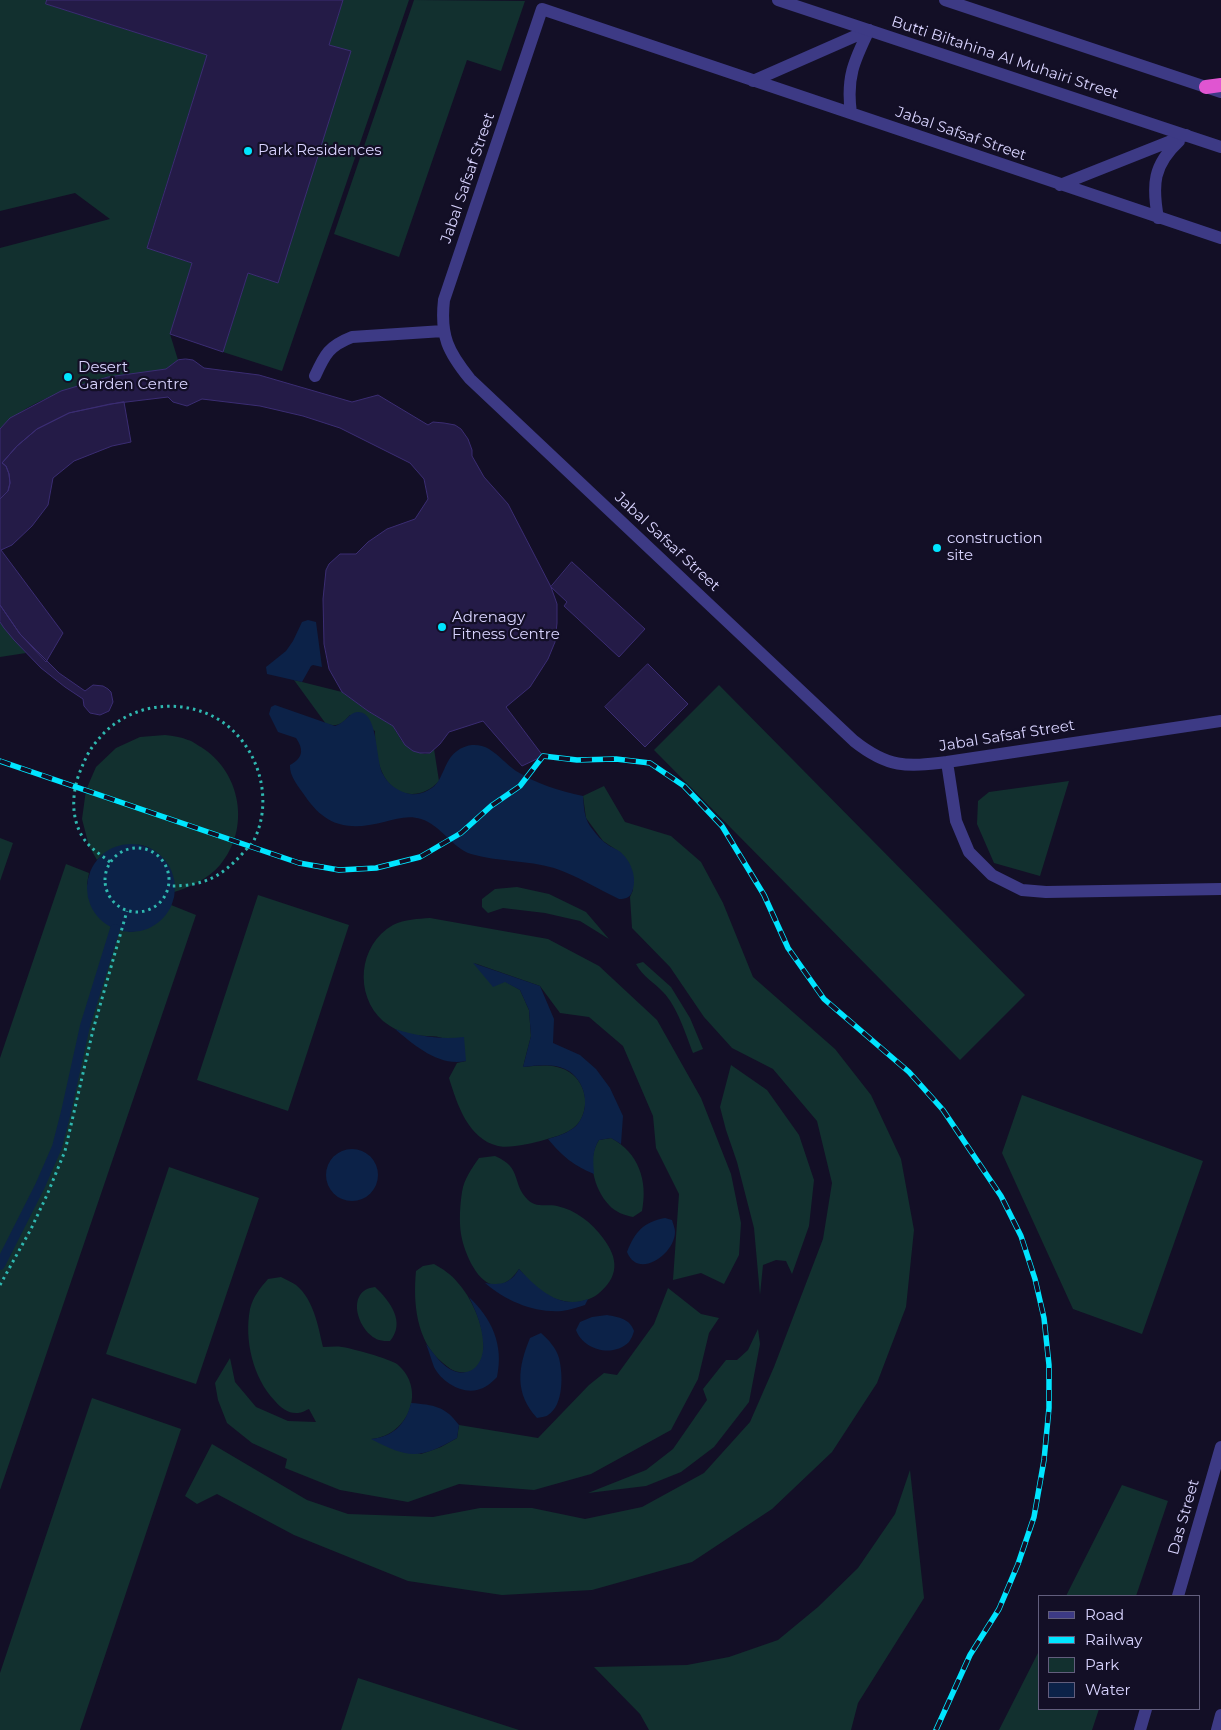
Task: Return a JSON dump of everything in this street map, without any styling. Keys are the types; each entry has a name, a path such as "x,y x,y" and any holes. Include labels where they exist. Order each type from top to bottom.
{"highway":[{"path":"1206,87 1221,85"}],"street":[{"name":"Butti Biltahina Al Muhairi Street","path":"778,0 1221,147"},
{"path":"944,0 1221,92"},
{"name":"Jabal Safsaf Street","path":"1221,238 753,81 542,5 444,300 442,316 447,346 454,360 470,379 854,741 866,750 895,763 908,766 948,762 1221,721"},
{"path":"753,81 869,30"},
{"path":"851,113 848,95 850,75 869,30"},
{"path":"1060,185 1186,135"},
{"path":"1158,218 1154,194 1158,172 1168,151 1186,135"},
{"path":"315,376 326,354 340,341 352,337 443,331"},
{"path":"948,762 956,821 969,852 992,875 1022,890 1046,892 1221,889"},
{"name":"Das Street","path":"1178,1595 1221,1447"},
{"path":"1140,1730 1146,1710"},
{"path":"1217,1730 1221,1715"}],"path":[{"path":"110,862 88,846 76,824 74,806 75,786 86,756 97,740 110,727 126,716 144,709 163,706 201,711 219,720 234,732 247,747 262,783 263,803 261,822 254,840 228,869 211,879 192,884 170,886"},
{"path":"130,848 143,848 155,852 164,861 170,873 170,886 165,898 156,907 144,912 132,913 120,908 111,899 105,887 105,874 110,862 119,853 130,848"},
{"path":"0,1285 31,1230 65,1151 94,1030 128,911"}],"green space":[{"path":"0,0 47,0 46,4 207,55 147,247 192,263 170,334 178,360 166,369 78,387 56,394 36,403 0,429 0,248 110,219 75,193 0,211"},
{"path":"343,0 409,0 282,371 223,352 248,273 278,282 350,52 329,45"},
{"path":"414,0 525,1 501,71 467,60 399,257 334,234"},
{"path":"0,622 26,653 0,657"},
{"path":"294,680 342,692 393,726 401,740 413,751 425,754 430,753 434,749 439,781 424,792 408,794 400,792 387,781 382,772 376,752 375,731 350,715 340,724 326,724"},
{"path":"719,685 1025,995 960,1060 654,750"},
{"path":"165,735 192,741 215,758 233,786 238,818 236,834 230,850 220,865 199,882 174,892 172,877 165,862 147,847 140,845 132,846 106,854 97,860 89,846 82,819 86,790 96,767 116,748 140,737"},
{"path":"1069,781 1040,876 994,863 977,824 978,801 989,792"},
{"path":"604,786 625,822 671,836 701,862 723,903 753,977 835,1049 871,1095 901,1159 914,1230 906,1307 877,1383 832,1452 772,1509 692,1562 592,1590 502,1595 408,1581 294,1535 217,1494 197,1504 185,1496 212,1444 307,1500 348,1514 433,1517 480,1508 532,1508 585,1519 642,1507 704,1473 750,1422 774,1367 823,1239 832,1183 817,1121 773,1069 732,1048 704,1017 670,967 632,928 630,897 633,890 621,853 603,841 586,818 583,796"},
{"path":"0,838 13,843 0,881"},
{"path":"66,864 89,873 87,884 129,932 148,927 159,921 171,905 196,915 0,1490 0,1058"},
{"path":"517,887 549,894 586,912 609,939 580,921 545,913 503,908 488,913 482,907 482,899 495,889"},
{"path":"258,895 349,925 288,1111 197,1080"},
{"path":"430,918 548,939 599,966 657,1020 701,1098 731,1174 741,1223 739,1255 724,1284 701,1273 673,1280 679,1194 656,1148 653,1116 623,1046 589,1017 560,1013 540,986 474,963 520,990 529,1010 531,1036 523,1067 549,1066 565,1070 573,1074 578,1080 585,1096 584,1113 577,1125 569,1131 534,1143 502,1147 488,1142 479,1136 471,1128 460,1109 449,1078 457,1063 466,1061 453,1045 441,1037 418,1036 398,1030 383,1021 374,1010 367,998 364,984 367,957 373,945 381,934 393,925 407,920"},
{"path":"643,962 671,987 690,1018 703,1049 693,1053 673,1005 636,964"},
{"path":"731,1065 767,1090 799,1135 814,1180 809,1226 792,1274 786,1261 776,1260 763,1265 760,1295 754,1228 720,1107"},
{"path":"1022,1095 1203,1161 1142,1334 1073,1309 1002,1153"},
{"path":"611,1138 621,1144 635,1160 642,1179 644,1200 642,1211 633,1217 620,1213 611,1207 599,1191 596,1182 592,1165 595,1148 599,1140"},
{"path":"495,1156 510,1166 523,1194 528,1200 538,1205 564,1208 577,1214 589,1222 603,1238 612,1253 614,1268 610,1281 598,1294 582,1301 563,1301 542,1292 519,1269 509,1280 499,1285 490,1284 481,1278 474,1269 461,1234 462,1192 466,1178 479,1158"},
{"path":"169,1167 259,1198 196,1384 106,1354"},
{"path":"434,1264 456,1280 476,1312 483,1336 484,1348 482,1358 477,1367 471,1371 452,1370 434,1354 422,1333 416,1308 416,1271 423,1266"},
{"path":"281,1277 296,1285 307,1298 314,1314 323,1347 342,1347 379,1357 397,1364 406,1374 411,1386 412,1398 410,1409 396,1429 385,1436 372,1439 421,1454 441,1447 457,1438 459,1425 538,1438 589,1385 604,1373 617,1375 654,1324 668,1288 701,1314 719,1318 709,1333 698,1379 671,1430 591,1474 534,1490 459,1484 408,1502 340,1490 285,1468 287,1459 252,1443 227,1423 218,1400 215,1383 230,1358 235,1382 256,1407 288,1421 316,1422 309,1409 299,1413 291,1413 277,1404 261,1381 249,1346 248,1321 251,1305 257,1293 268,1279"},
{"path":"375,1287 391,1305 396,1319 397,1327 390,1341 379,1340 371,1336 360,1321 357,1303 360,1295 366,1290"},
{"path":"758,1329 760,1344 749,1402 714,1447 681,1472 646,1486 588,1493 646,1470 673,1449 707,1400 703,1389 726,1360 737,1360 748,1350"},
{"path":"92,1398 181,1429 80,1730 0,1730 0,1673"},
{"path":"910,1470 924,1598 858,1703 851,1730 649,1730 640,1714 594,1667 687,1665 729,1657 778,1640 818,1607 858,1568 895,1514"},
{"path":"1122,1485 1168,1501 1136,1595 1067,1595"},
{"path":"1038,1653 1038,1710 1099,1710 1092,1730 999,1730"},
{"path":"358,1678 519,1730 341,1730"}],"water":[{"path":"308,620 316,622 322,667 311,666 302,682 267,674 266,667 286,651 302,622"},
{"path":"275,705 335,726 354,713 364,714 373,727 380,767 385,777 392,786 406,793 420,794 429,790 439,780 446,765 456,752 469,745 475,745 489,749 516,771 532,780 583,796 585,815 590,826 606,844 623,854 629,863 634,879 630,896 619,899 579,878 554,868 471,854 458,847 435,826 421,819 412,817 402,818 360,826 339,824 330,820 313,806 293,777 290,765 300,757 300,746 296,738 278,732 269,714 271,707"},
{"path":"131,844 148,848 162,857 171,871 175,888 171,905 162,919 148,928 131,932 114,928 100,919 91,905 87,888 91,871 100,857 114,848"},
{"path":"473,963 540,986 554,1019 553,1043 580,1055 596,1069 610,1088 623,1116 621,1144 611,1138 599,1140 594,1152 594,1174 569,1160 548,1139 570,1131 581,1119 585,1103 582,1087 578,1080 560,1067 544,1065 523,1067 531,1036 529,1010 520,990 505,982 493,987"},
{"path":"395,1029 429,1037 464,1037 466,1061 446,1061 437,1058 410,1042"},
{"path":"347,1149 357,1149 371,1156 378,1170 378,1180 371,1194 357,1201 347,1201 337,1197 330,1190 326,1180 326,1170 330,1160 337,1153"},
{"path":"665,1218 672,1220 675,1230 669,1248 655,1261 647,1264 639,1264 632,1260 627,1252 633,1239 645,1225"},
{"path":"519,1269 541,1290 558,1299 577,1302 588,1299 585,1305 568,1310 541,1310 511,1300 485,1283 501,1284 513,1278"},
{"path":"469,1297 490,1324 499,1354 497,1377 483,1388 471,1391 458,1388 441,1377 434,1367 426,1344 442,1363 454,1371 467,1372 477,1366 483,1349 482,1336 478,1319"},
{"path":"607,1315 627,1321 634,1331 629,1342 615,1350 607,1351 599,1350 585,1343 576,1330 580,1322 592,1317"},
{"path":"541,1333 552,1344 558,1354 561,1389 560,1397 553,1410 547,1416 537,1418 525,1399 520,1380 523,1359 530,1338"},
{"path":"411,1403 433,1406 444,1410 459,1425 457,1438 433,1450 414,1454 395,1450 371,1439 379,1438 397,1428 406,1417"}],"building":[{"name":"Park Residences","path":"47,0 343,0 329,45 351,51 278,283 248,273 223,352 170,334 192,263 147,248 207,55 46,4"},
{"path":"178,360 193,360 204,368 259,375 352,402 378,395 428,425 433,422 444,423 455,425 461,429 468,439 472,456 484,477 508,504 551,587 557,604 555,642 548,659 530,687 506,707 543,756 522,766 483,721 449,732 430,753 413,751 405,745 393,726 342,692 329,669 324,644 323,599 326,570 329,564 340,554 356,554 368,542 387,529 415,519 428,499 424,479 410,463 340,428 303,416 260,406 202,399 187,406 173,402 168,397 110,404 69,413 37,429 17,446 2,463 6,466 10,483 8,491 0,499 0,429 10,418 61,391 108,377 166,369"},
{"path":"124,402 131,442 112,446 74,461 53,478 48,505 32,526 12,545 1,550 63,633 46,662 20,634 0,605 0,499 8,491 10,483 6,466 2,463 17,446 37,429 69,413"},
{"path":"572,562 645,629 619,657 564,606 567,602 551,587"},
{"path":"0,605 20,634 59,673 85,691 93,685 103,686 108,689 111,692 113,702 109,711 100,715 90,713 84,706 83,699 41,668 14,640 0,622"},
{"path":"648,664 688,704 645,747 605,707"}],"waterway":[{"path":"0,1265 40,1186 57,1147 85,1026 115,929"}],"railway":[{"path":"0,761 299,863 339,870 376,868 420,857 461,833 491,806 520,786 543,756 577,760 616,759 650,763 684,786 722,826 764,895 788,948 824,999 909,1072 943,1110 1001,1196 1021,1236 1035,1279 1044,1318 1049,1365 1049,1408 1044,1460 1034,1517 1018,1564 999,1609 970,1655 936,1730"}],"place":[{"name":"Park Residences","path":"248,151"},
{"name":"Desert Garden Centre","path":"68,377"},
{"name":"construction site","path":"937,548"},
{"name":"Adrenagy Fitness Centre","path":"442,627"}]}
